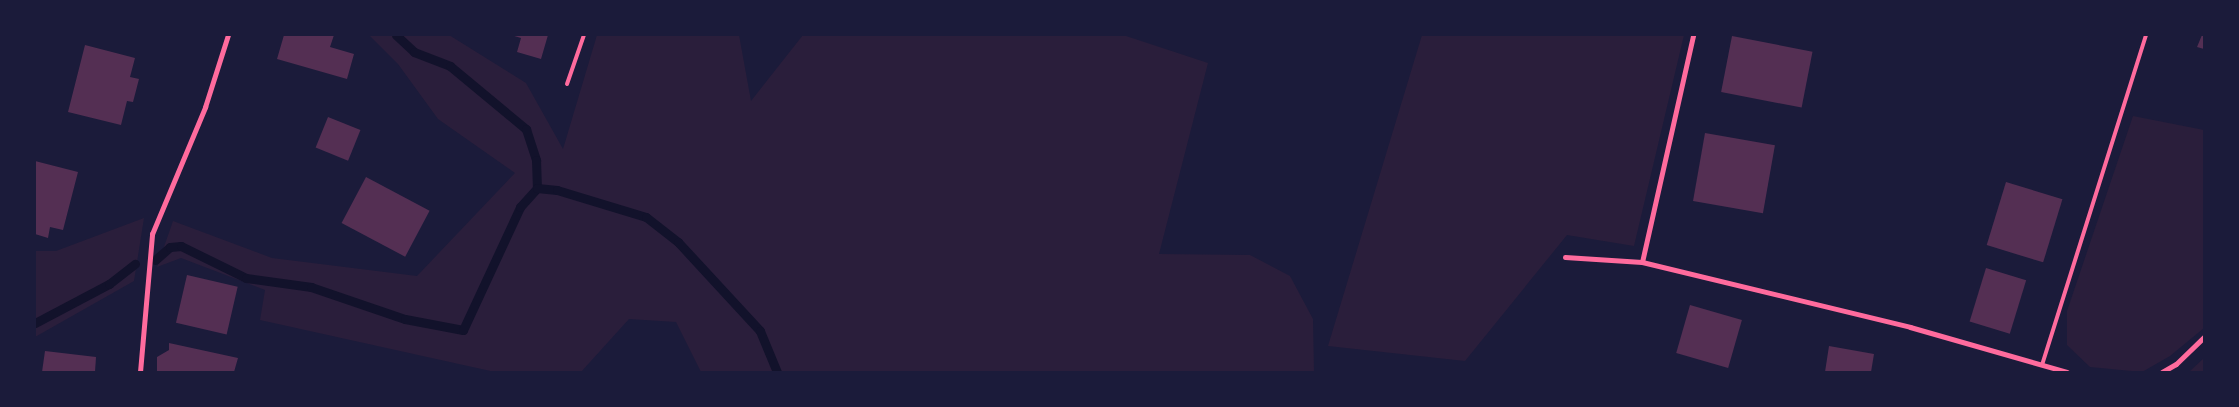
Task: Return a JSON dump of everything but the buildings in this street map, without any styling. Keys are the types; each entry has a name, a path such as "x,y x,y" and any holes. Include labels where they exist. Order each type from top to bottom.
{"street":[{"path":"140,372 152,234 205,107 228,35"},
{"path":"1642,262 1693,35"},
{"path":"1565,257 1642,262 1910,327 2067,372"},
{"path":"2162,372 2176,364 2204,337"}],"lane":[{"path":"567,84 584,35"},
{"path":"2042,365 2146,35"}],"shaded area":[{"path":"369,35 449,35 526,83 563,149 597,35 739,35 751,101 803,35 1123,35 1208,63 1159,254 1250,255 1290,276 1313,319 1314,372 701,372 676,322 629,319 581,372 495,372 260,320 265,290 181,258 157,267 173,221 272,258 417,276 515,173 438,119 398,64"},
{"path":"1422,35 1684,35 1634,246 1567,235 1465,361 1328,346"},
{"path":"2133,116 2204,130 2204,328 2170,356 2142,372 2090,367 2067,345 2067,311"},
{"path":"144,218 134,281 35,337 35,251 56,251"},
{"path":"2204,358 2204,372 2189,372"}],"waterway":[{"path":"396,35 414,52 450,66 526,129 536,160 537,188"},
{"path":"155,260 170,247 181,246 246,278 311,287 405,319 463,330 520,207 537,188 557,190 646,217 678,242 760,331 777,372"},
{"path":"35,323 109,284 135,264"}]}
